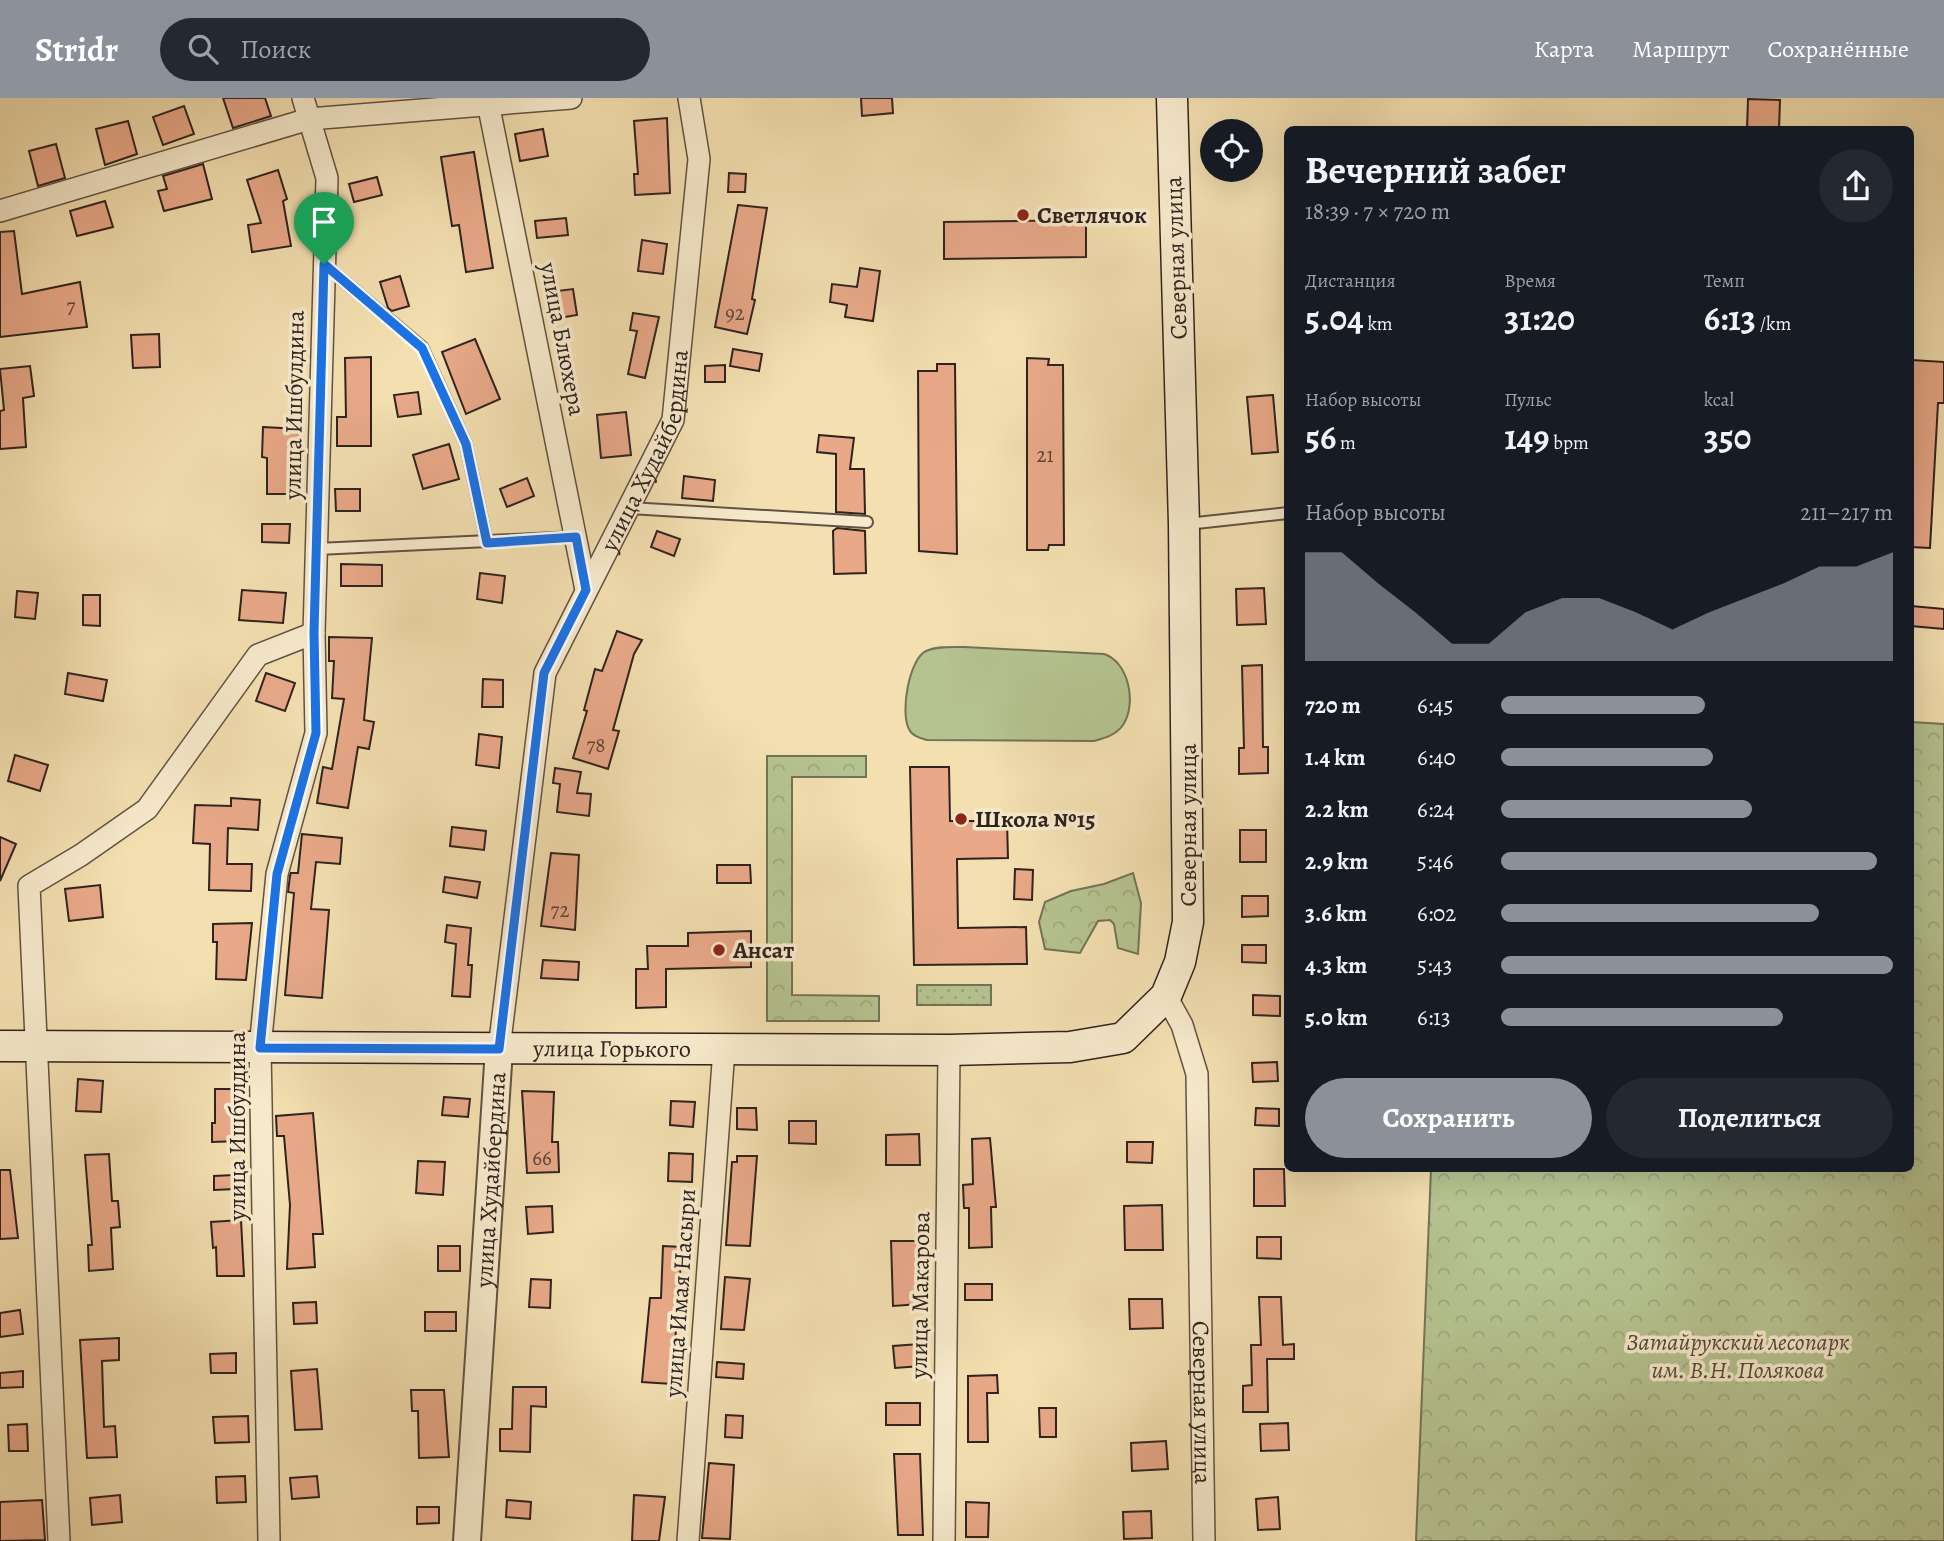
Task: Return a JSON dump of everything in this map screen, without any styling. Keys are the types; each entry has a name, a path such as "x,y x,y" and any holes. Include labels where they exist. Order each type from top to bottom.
{"main road":[{"name":"Северная улица","path":"1166,996 1180,962 1188,922 1184,524 1172,98"},
{"name":"улица Горького","path":"0,1045 949,1050 1101,1044 1123,1038 1166,996"}],"street":[{"name":"улица Ишбулдина","path":"269,1541 260,1048 277,874 316,733 314,633 327,178 303,98"},
{"path":"0,211 309,119 488,102 571,98"},
{"name":"улица Худайбердина","path":"467,1541 499,1049 544,673 673,420 699,159 689,98"},
{"name":"улица Блюхера","path":"488,102 586,590"},
{"path":"59,1541 34,1046 29,886 81,855 147,809 258,656 314,633"},
{"name":"Северная улица","path":"1166,996 1182,1025 1197,1074 1204,1541"},
{"name":"улица Имая Насыри","path":"688,1541 724,1049"},
{"name":"улица Макарова","path":"944,1541 949,1050"}],"lane":[{"path":"324,264 422,348 466,444 487,543"},
{"path":"629,508 867,522"},
{"path":"1184,524 1284,513"},
{"path":"317,550 576,537"}],"green space":[{"path":"964,647 1104,654 1113,658 1125,674 1130,695 1123,725 1117,731 1094,741 927,740 916,736 909,729 905,711 915,664 920,656 930,649"},
{"name":"Затайрукский лесопарк им. В.Н. Полякова","path":"1914,722 1944,724 1944,1541 1416,1541 1431,1172 1914,1172"},
{"path":"767,756 866,756 866,777 792,777 792,995 879,996 879,1021 767,1021"},
{"path":"1133,873 1141,903 1138,954 1118,948 1114,924 1110,920 1098,921 1080,953 1045,949 1039,922 1045,902 1071,891 1104,884"},
{"path":"917,985 991,985 991,1005 917,1005"}],"building":[{"path":"223,98 265,98 271,116 233,128"},
{"path":"861,98 892,98 893,113 862,116"},
{"path":"1748,99 1780,100 1779,126 1747,126"},
{"path":"184,106 194,134 163,145 153,117"},
{"path":"667,118 670,193 635,195 634,174 638,174 634,121"},
{"path":"128,121 137,154 105,165 96,129"},
{"path":"543,129 548,156 520,161 515,134"},
{"path":"56,144 65,178 38,186 29,151"},
{"path":"474,152 493,268 466,272 459,225 452,226 441,157"},
{"path":"203,164 212,199 164,211 158,191 167,189 163,176"},
{"path":"278,170 287,199 283,201 291,246 252,252 248,225 261,223 247,180"},
{"path":"729,173 746,174 745,192 728,192"},
{"path":"377,177 382,195 354,202 349,184"},
{"path":"105,201 113,227 77,236 70,211"},
{"path":"738,205 767,208 752,299 755,300 747,334 715,327"},
{"path":"566,218 568,235 537,238 535,221"},
{"name":"Светлячок","path":"1086,220 1086,257 944,259 944,222"},
{"path":"14,231 22,294 80,282 87,327 0,337 0,232"},
{"path":"642,240 667,244 663,274 638,271"},
{"path":"860,268 880,271 873,321 845,317 847,305 830,302 832,284 857,287"},
{"path":"400,276 409,306 392,311 388,308 380,282"},
{"path":"573,289 577,315 553,319 549,292"},
{"path":"633,313 659,317 645,378 628,374 637,331 630,330"},
{"path":"159,334 160,367 133,368 131,335"},
{"path":"475,339 500,399 466,414 442,352"},
{"path":"733,349 762,354 759,371 730,366"},
{"path":"371,357 371,446 337,446 337,417 346,417 345,358"},
{"path":"1027,358 1049,359 1048,365 1063,365 1064,545 1049,545 1048,550 1027,550"},
{"path":"1914,360 1944,362 1944,403 1938,403 1930,548 1914,547"},
{"path":"937,364 955,364 957,554 919,551 918,371 937,371"},
{"path":"725,365 725,382 705,382 705,366"},
{"path":"30,366 34,396 23,398 26,447 0,449 0,411 4,410 0,369"},
{"path":"418,392 421,414 398,417 394,395"},
{"path":"1273,395 1278,452 1252,454 1247,397"},
{"path":"626,412 631,455 601,458 597,415"},
{"path":"263,427 299,429 298,459 291,459 291,494 267,494 267,458 262,457"},
{"path":"819,435 854,438 850,469 864,469 865,514 836,512 836,454 817,452"},
{"path":"449,444 459,479 423,489 413,455"},
{"path":"684,476 715,480 713,501 682,498"},
{"path":"527,478 534,496 507,507 500,489"},
{"path":"335,489 360,489 360,511 336,511"},
{"path":"262,524 290,524 289,543 262,542"},
{"path":"837,528 865,531 866,573 834,574 833,531"},
{"path":"657,531 680,539 674,556 651,547"},
{"path":"341,564 382,565 382,586 341,586"},
{"path":"480,573 505,576 502,603 477,599"},
{"path":"1264,588 1266,624 1237,625 1236,589"},
{"path":"242,590 286,593 283,623 239,620"},
{"path":"17,591 38,593 35,619 15,617"},
{"path":"83,595 100,595 100,626 83,625"},
{"path":"1914,606 1944,609 1944,629 1914,626"},
{"path":"617,631 642,640 634,654 613,730 619,731 608,769 573,758 587,711 584,710 595,669 602,671"},
{"path":"329,637 372,638 364,720 374,722 369,749 358,747 348,808 317,803 323,767 332,769 344,699 332,698 334,661 329,661"},
{"path":"1262,665 1263,747 1268,747 1268,773 1239,774 1239,748 1244,748 1242,666"},
{"path":"68,673 107,680 103,701 65,694"},
{"path":"266,673 295,683 285,711 256,701"},
{"path":"483,679 503,680 503,707 482,707"},
{"path":"479,734 502,737 499,768 476,765"},
{"path":"15,755 48,765 40,791 8,781"},
{"name":"Школа №15","path":"910,767 949,767 950,821 1007,821 1008,858 957,859 958,928 1026,927 1027,964 914,965"},
{"path":"555,768 581,772 577,793 591,794 589,816 557,812 560,784 553,783"},
{"path":"231,798 260,800 258,830 228,828 227,864 252,864 251,891 209,890 210,844 193,843 195,805 231,806"},
{"path":"452,827 486,831 484,850 450,846"},
{"path":"1240,830 1266,830 1266,862 1240,862"},
{"path":"302,834 342,838 340,864 316,862 311,909 329,910 322,998 285,995 294,893 288,892 291,873 298,873"},
{"path":"0,837 16,844 0,881"},
{"path":"551,853 579,855 575,930 541,926"},
{"path":"717,865 750,865 751,883 717,883"},
{"path":"1015,869 1033,870 1032,900 1014,899"},
{"path":"445,877 480,882 477,898 443,892"},
{"path":"100,885 103,917 69,921 65,889"},
{"path":"1242,896 1268,896 1268,916 1242,917"},
{"path":"252,923 246,980 216,979 217,942 213,942 213,924"},
{"path":"447,925 471,928 468,965 472,965 470,997 452,996 456,944 445,942"},
{"path":"751,931 751,967 666,969 666,1007 636,1008 636,969 648,969 647,946 688,946 688,933"},
{"path":"1242,945 1266,945 1266,963 1242,962"},
{"path":"543,960 579,962 578,980 541,978"},
{"path":"1253,995 1280,996 1280,1016 1253,1015"},
{"path":"1277,1062 1278,1081 1253,1082 1252,1063"},
{"path":"78,1079 103,1081 101,1112 76,1111"},
{"path":"215,1089 242,1089 239,1141 212,1142"},
{"path":"522,1091 554,1092 552,1142 558,1142 559,1172 527,1173"},
{"path":"444,1097 470,1099 468,1117 442,1115"},
{"path":"671,1101 695,1102 693,1127 670,1125"},
{"path":"737,1108 756,1108 757,1130 737,1129"},
{"path":"1256,1108 1279,1109 1279,1126 1255,1125"},
{"path":"313,1113 323,1234 313,1234 315,1267 287,1269 290,1205 284,1136 277,1136 276,1116"},
{"path":"789,1121 816,1121 816,1144 789,1143"},
{"path":"919,1134 920,1165 886,1165 886,1135"},
{"path":"990,1138 996,1207 991,1207 992,1247 969,1248 969,1208 964,1208 963,1185 973,1184 972,1139"},
{"path":"1127,1142 1153,1142 1152,1163 1127,1162"},
{"path":"669,1153 693,1154 692,1182 668,1181"},
{"path":"109,1154 112,1201 118,1201 120,1227 111,1228 113,1269 89,1271 88,1245 92,1245 85,1155"},
{"path":"737,1156 757,1156 750,1246 726,1245 732,1162 737,1162"},
{"path":"418,1161 445,1162 443,1195 416,1193"},
{"path":"1254,1169 1284,1169 1285,1206 1254,1206"},
{"path":"0,1170 10,1170 18,1238 0,1239"},
{"path":"234,1175 235,1189 214,1190 214,1176"},
{"path":"1162,1205 1163,1250 1125,1250 1124,1206"},
{"path":"552,1206 553,1232 528,1234 526,1207"},
{"path":"241,1220 244,1276 217,1276 216,1247 213,1248 211,1222"},
{"path":"1257,1237 1281,1237 1281,1259 1257,1258"},
{"path":"891,1241 918,1241 920,1304 893,1306"},
{"path":"438,1246 460,1246 460,1271 438,1271"},
{"path":"663,1246 682,1247 672,1384 642,1382 650,1298 661,1298"},
{"path":"725,1277 750,1279 744,1330 721,1329"},
{"path":"531,1279 551,1280 550,1308 529,1307"},
{"path":"965,1284 992,1284 992,1300 965,1300"},
{"path":"1259,1297 1281,1297 1283,1345 1294,1344 1294,1359 1267,1359 1268,1412 1243,1412 1243,1386 1252,1385 1251,1345 1261,1345"},
{"path":"1129,1299 1162,1299 1163,1328 1130,1329"},
{"path":"316,1302 317,1323 294,1324 293,1303"},
{"path":"20,1310 23,1334 0,1337 0,1313"},
{"path":"425,1312 456,1312 456,1331 425,1331"},
{"path":"119,1338 119,1360 102,1361 104,1427 115,1426 117,1457 87,1458 80,1340"},
{"path":"919,1344 921,1366 895,1368 893,1346"},
{"path":"236,1353 236,1373 211,1373 210,1354"},
{"path":"717,1362 744,1364 743,1379 716,1377"},
{"path":"317,1369 322,1429 295,1430 291,1371"},
{"path":"23,1371 23,1387 0,1388 0,1373"},
{"path":"997,1375 998,1393 987,1393 988,1442 968,1442 968,1376"},
{"path":"513,1387 546,1387 546,1407 531,1406 530,1452 500,1451 500,1429 512,1429"},
{"path":"411,1390 444,1390 449,1457 419,1458 418,1411 412,1411"},
{"path":"886,1403 920,1403 920,1425 886,1425"},
{"path":"1039,1408 1056,1408 1056,1437 1040,1437"},
{"path":"726,1415 743,1416 742,1438 725,1437"},
{"path":"248,1416 249,1442 215,1443 213,1417"},
{"path":"1288,1423 1289,1450 1261,1451 1260,1424"},
{"path":"27,1424 28,1451 9,1451 8,1425"},
{"path":"1166,1441 1168,1469 1132,1471 1131,1443"},
{"path":"894,1454 920,1454 923,1535 898,1535"},
{"path":"709,1463 734,1465 730,1539 702,1538"},
{"path":"245,1476 246,1502 217,1503 216,1477"},
{"path":"317,1476 319,1497 292,1499 290,1478"},
{"path":"120,1495 122,1522 92,1525 90,1498"},
{"path":"634,1495 665,1497 659,1541 632,1541"},
{"path":"1278,1497 1280,1529 1258,1530 1256,1499"},
{"path":"42,1500 45,1540 0,1541 0,1502"},
{"path":"507,1500 531,1502 530,1519 506,1517"},
{"path":"966,1502 989,1503 988,1537 966,1537"},
{"path":"417,1507 439,1507 439,1523 417,1524"},
{"path":"1151,1511 1152,1538 1124,1539 1123,1512"}],"place":[{"name":"Светлячок","path":"1023,215"},
{"name":"Школа №15","path":"961,819"},
{"name":"Ансат","path":"719,950"}],"route":[{"path":"324,264 422,348 466,444 487,543 576,537 586,590 544,673 499,1049 260,1048 277,874 316,733 314,633 324,264"}]}
